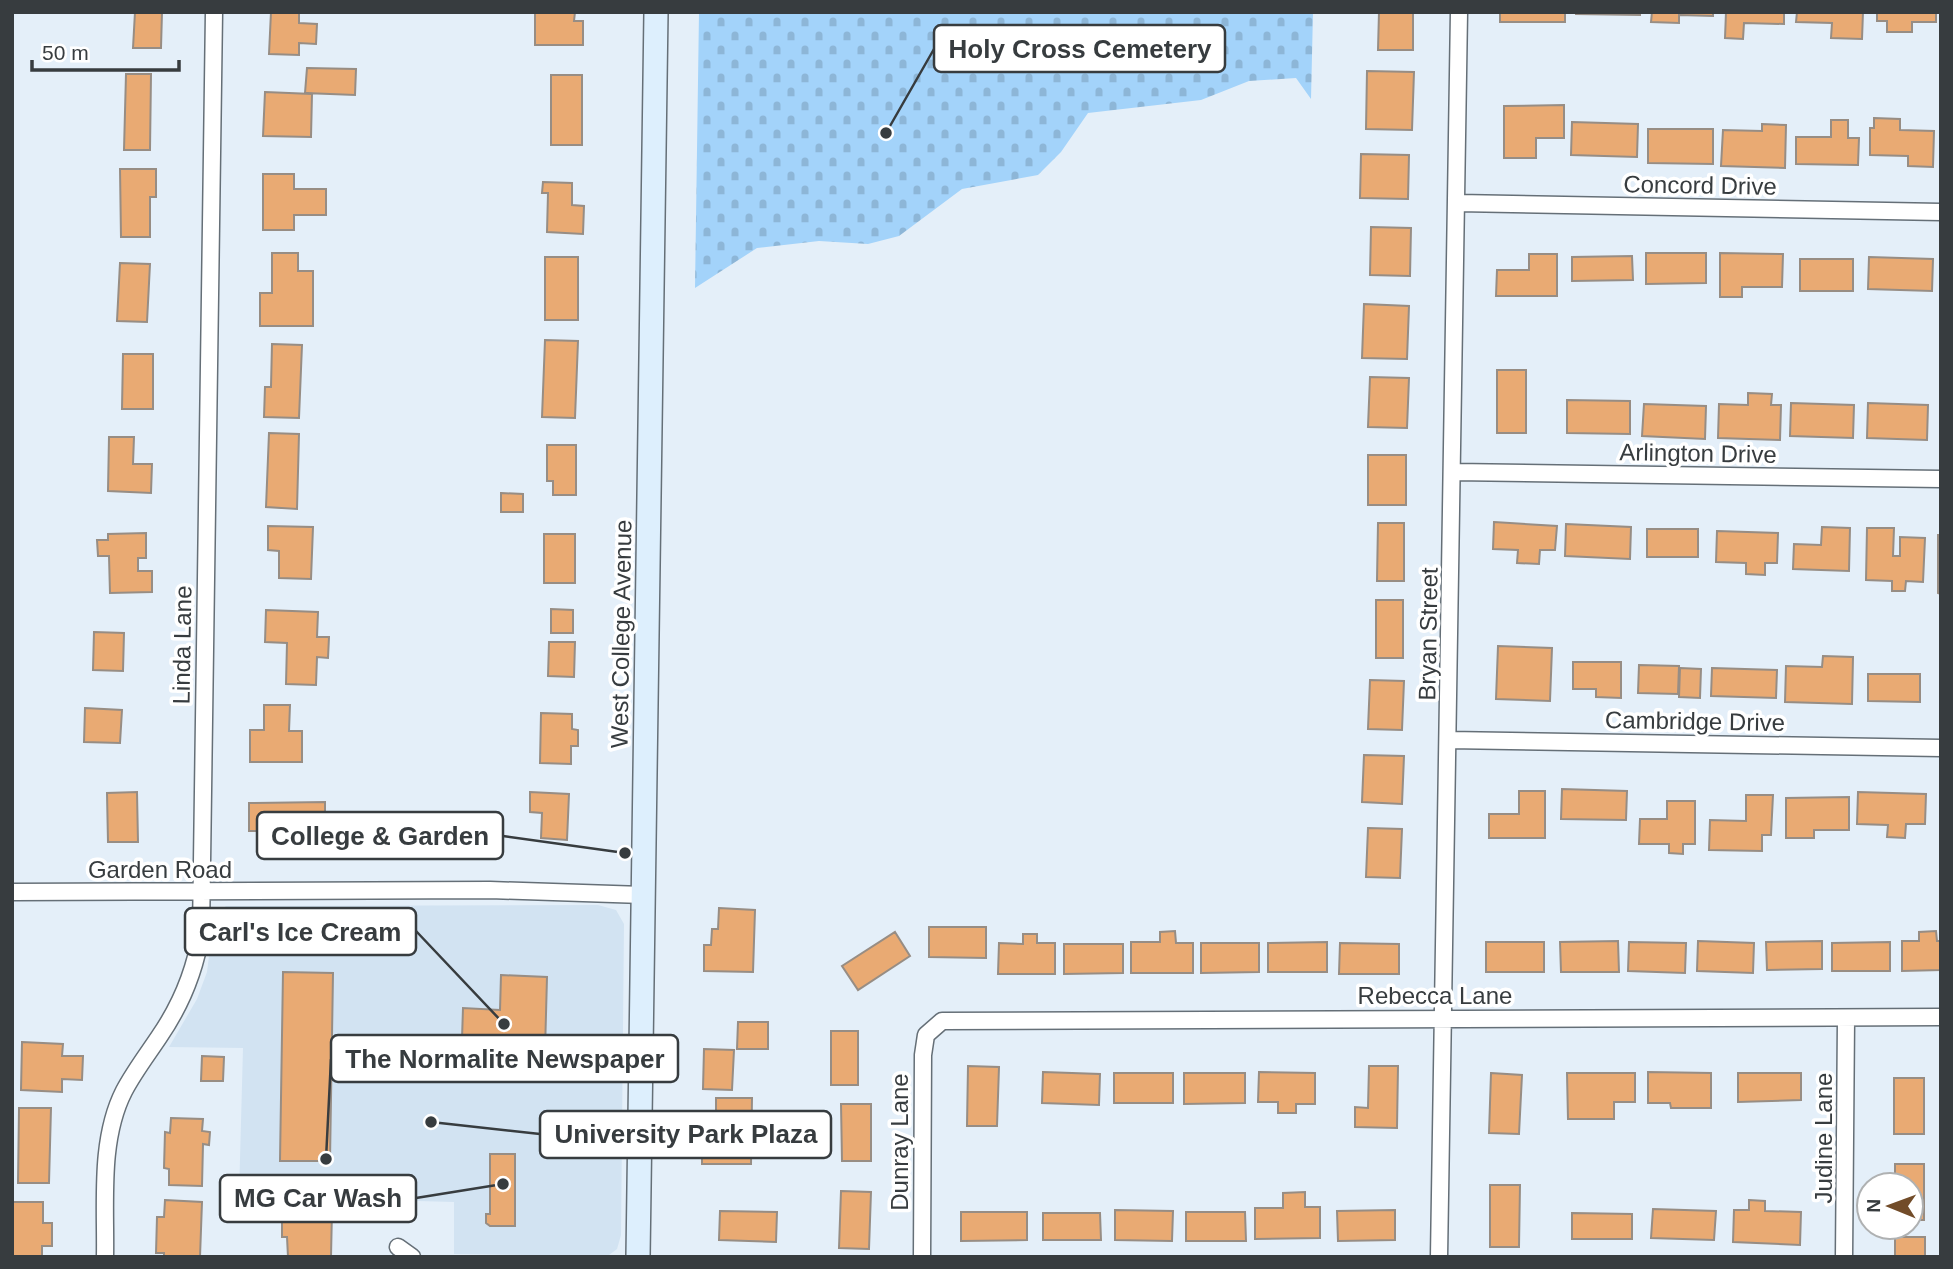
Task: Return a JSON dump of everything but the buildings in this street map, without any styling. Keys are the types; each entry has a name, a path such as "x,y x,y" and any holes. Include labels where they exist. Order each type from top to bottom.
{"main road":[{"name":"West College Avenue","path":"638,1257 656,12"}],"street":[{"name":"Linda Lane","path":"105,1257 111,1126 123,1093 174,1013 195,968 201,933 214,12"},
{"name":"Bryan Street","path":"1439,1257 1454,472 1459,12"},
{"name":"Concord Drive","path":"1458,204 1941,212"},
{"name":"Arlington Drive","path":"1454,472 1941,479"},
{"name":"Cambridge Drive","path":"1449,740 1941,748"},
{"name":"Garden Road","path":"12,892 490,890 643,895"},
{"name":"Rebecca Lane","path":"931,1029 942,1021 964,1020 1941,1017"},
{"name":"Judine Lane","path":"1844,1257 1846,1019"},
{"name":"Dunray Lane","path":"922,1257 923,1055 926,1035 931,1029"},
{"path":"398,1247 412,1257"}],"shaded area":[{"path":"598,905 616,910 624,924 621,1235 617,1249 609,1255 599,1256 454,1254 454,1202 239,1196 243,1048 169,1047 197,999 207,972 214,916 226,906"}],"green space":[{"path":"699,12 1313,12 1311,99 1296,78 1249,81 1201,100 1088,113 1061,152 1038,175 962,189 899,236 868,244 819,241 757,248 695,288"}],"place":[{"name":"Holy Cross Cemetery","path":"886,133"},
{"name":"College & Garden","path":"625,853"},
{"name":"Carl's Ice Cream","path":"504,1024"},
{"name":"University Park Plaza","path":"431,1122"},
{"name":"The Normalite Newspaper","path":"326,1159"},
{"name":"MG Car Wash","path":"503,1184"}]}
